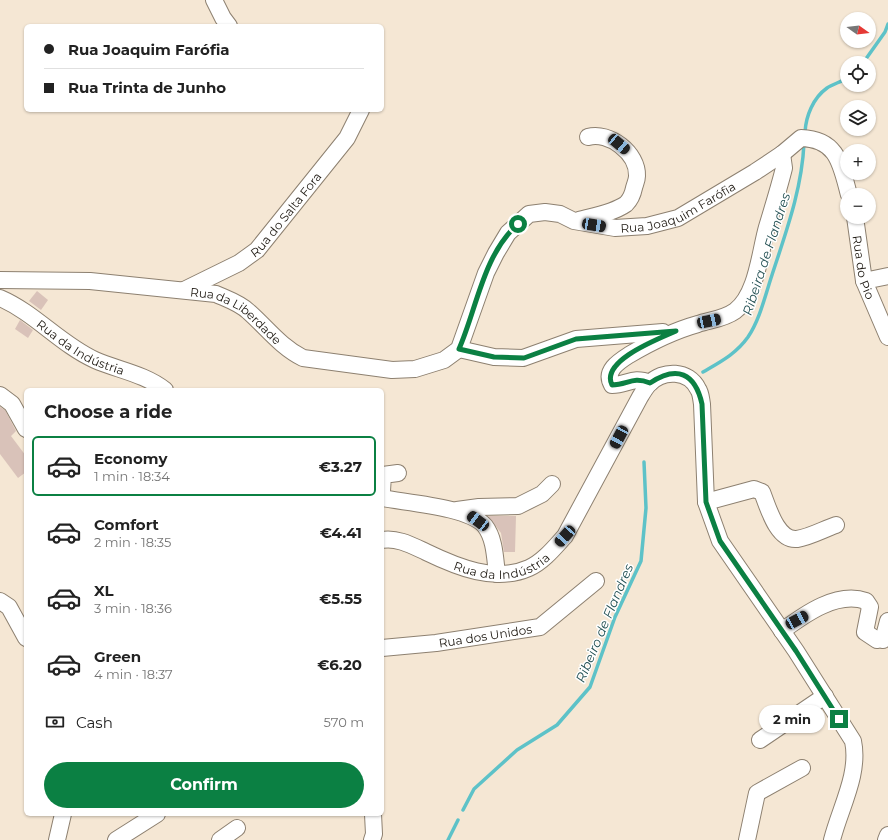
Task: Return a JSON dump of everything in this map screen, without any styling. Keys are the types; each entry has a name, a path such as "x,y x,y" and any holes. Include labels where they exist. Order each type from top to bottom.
{"street":[{"path":"214,0 228,24"},
{"name":"Rua do Salta Fora","path":"184,290 239,263 257,250 347,138 360,112"},
{"path":"574,221 612,211 626,203 633,194 637,175 634,164 626,151 619,144 601,137 588,137"},
{"path":"650,383 640,379 618,385 612,385 609,380 610,371 618,362 650,342 676,331 719,319 736,311 747,295 756,272 784,168 782,154 801,138 812,138 825,144 837,156 847,188"},
{"name":"Rua Joaquim Farófia","path":"459,349 486,273 508,233 529,214 545,212 560,214 574,221 615,228 647,226 678,218 726,190 782,154"},
{"name":"Rua do Pio","path":"856,224 864,281 888,336"},
{"path":"864,281 888,276"},
{"name":"Rua da Liberdade","path":"0,280 90,281 216,294 233,301 248,311 291,352 303,358 392,370 414,369 444,360 459,349"},
{"name":"Rua da Indústria","path":"0,298 12,303 64,341 94,360 139,376 161,388"},
{"path":"459,349 494,357 524,358 576,339 676,331"},
{"name":"Rua da Indústria","path":"384,540 406,543 466,569 486,574 507,574 530,568 549,553 565,536 640,396 650,383 661,376 675,373 690,378 699,389 702,404 706,502"},
{"path":"0,395 12,404 24,425"},
{"path":"384,475 398,473"},
{"path":"455,511 479,507 518,506 542,494 552,484"},
{"path":"832,840 854,771 856,752 853,741 782,631 720,541 706,502 754,489 762,492 771,514 781,532 789,538 798,538 836,525"},
{"path":"384,498 455,511 471,516 485,527 494,548 497,574"},
{"name":"Rua dos Unidos","path":"384,648 436,643 540,627 596,581"},
{"path":"782,631 797,620 829,603 845,598 856,597 866,601 870,607 865,632 877,640 885,638 888,621"},
{"path":"0,601 10,607 24,634"},
{"path":"760,740 825,696"},
{"path":"747,840 757,794 802,768"},
{"path":"116,840 155,816"},
{"path":"372,840 374,834 373,816"},
{"path":"46,840 60,826"},
{"path":"220,840 237,828"},
{"path":"886,840 888,835"}],"building":[{"path":"37,291 48,300 41,310 29,301"},
{"path":"20,320 33,330 28,338 15,329"},
{"path":"0,407 5,410 16,431 11,436 24,453 24,474 18,478 0,454"},
{"path":"488,516 516,516 515,552 504,552 501,533"}],"waterway":[{"name":"Ribeira de Flandres","path":"868,56 885,32 888,24"},
{"name":"Ribeira de Flandres","path":"805,132 807,120 814,102 827,88 840,82"},
{"name":"Ribeira de Flandres","path":"703,372 727,357 738,348 748,337 756,323 797,194 803,160 804,143"},
{"name":"Ribeiro de Flandres","path":"463,810 474,789 517,750 557,725 590,687 615,617 641,561 646,508 644,462"},
{"name":"Ribeiro de Flandres","path":"448,840 458,820"}],"route":[{"path":"518,224 508,233 486,273 476,305 459,349 494,357 524,358 576,339 676,331 650,342 618,362 610,371 609,380 612,385 618,385 640,379 650,383 661,376 675,373 690,378 699,389 702,404 706,502 720,541 796,651 839,719"}]}
